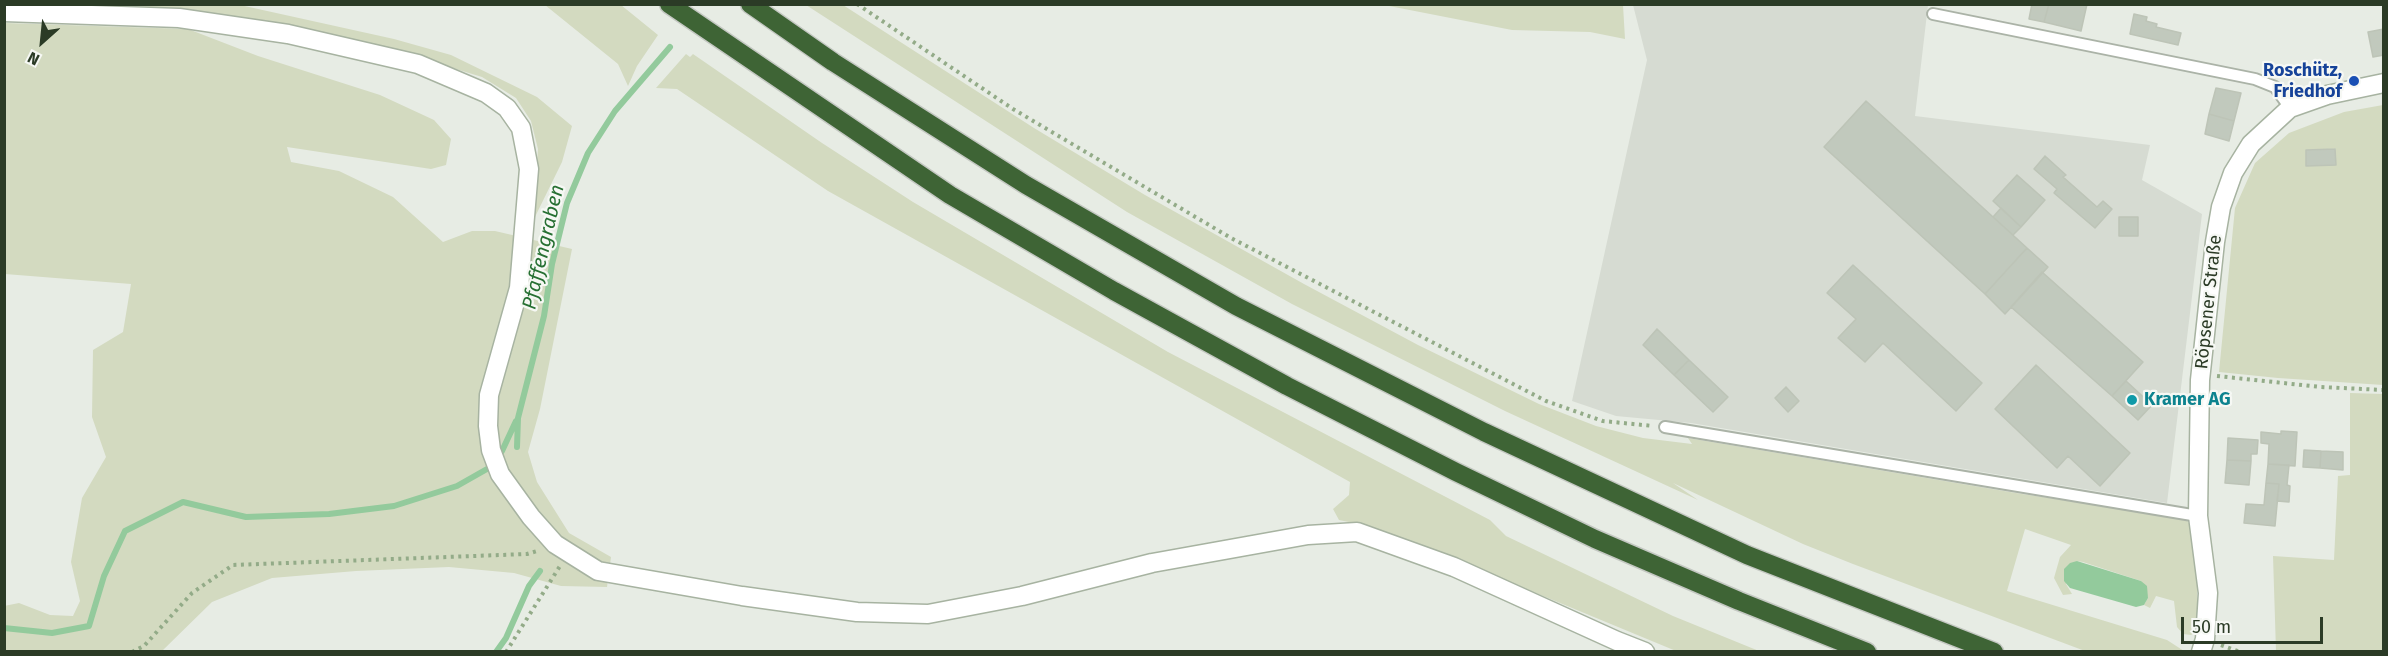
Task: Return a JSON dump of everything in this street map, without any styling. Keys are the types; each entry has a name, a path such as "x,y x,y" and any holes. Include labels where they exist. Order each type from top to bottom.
{"highway":[{"path":"750,4 833,62 1026,185 1236,306 1484,432 1747,555 1994,651"},
{"path":"669,5 950,195 1114,291 1287,386 1456,472 1595,539 1739,601 1867,651"}],"street":[{"path":"4,12 179,18 288,34 418,64 486,93 507,108 521,128 529,169 519,288 489,395 488,426 491,450 500,474 531,518 562,548 598,571 857,612 928,614 1022,596 1152,563 1308,535 1357,532 1454,567 1617,641 1645,651"},
{"name":"Röpsener Straße","path":"2201,651 2205,639 2208,592 2198,516 2202,369 2215,242 2221,207 2233,172 2251,144 2290,108 2327,95 2384,83"}],"lane":[{"path":"1933,14 2255,79 2275,87 2290,108"},
{"path":"1665,428 2198,516"}],"path":[{"path":"856,4 1013,109 1231,238 1546,401 1603,421 1665,428"},
{"path":"2202,369 2217,376 2247,381 2384,390"},
{"path":"132,651 144,646 192,593 233,565 527,554 562,548"},
{"path":"506,651 562,548"}],"shaded area":[{"path":"23,5 240,5 394,39 451,55 537,97 572,126 562,162 533,221 538,149 531,121 516,98 482,77 381,46 252,20"},
{"path":"545,5 621,5 658,35 637,66 628,86 618,64"},
{"path":"806,5 843,5 1034,128 1145,195 1304,284 1418,345 1539,404 1596,426 1643,438 1692,444 1688,438 2022,494 2185,518 2192,527 2197,572 2197,631 2191,635 2183,634 2177,627 2174,601 2156,596 2150,608 2144,605 2148,598 2141,581 2083,562 2077,561 2066,584 2072,594 2063,595 2054,578 2060,557 2071,545 2025,529 2007,591 2167,640 2184,651 2085,651 1803,544 1673,483 1698,500 1505,411 1292,304 1127,212"},
{"path":"1384,5 1623,5 1625,39 1590,32 1512,30"},
{"path":"1633,5 1928,5 1915,116 2150,145 2142,180 2202,214 2167,503 1691,423 1616,416 1572,401 1647,60"},
{"path":"5,23 188,29 258,56 380,95 434,120 451,139 446,165 431,169 287,147 291,162 339,171 393,197 443,242 472,231 495,231 572,249 540,409 528,452 537,482 569,533 611,557 607,587 561,586 514,573 449,567 272,578 212,602 161,652 5,651 4,606 19,603 50,615 73,616 80,601 71,562 82,498 106,457 92,417 93,350 123,332 131,284 5,274"},
{"path":"686,54 690,57 693,54 822,143 913,202 1168,352 1490,520 1506,536 1673,616 1759,651 1676,651 1432,550 1363,525 1339,520 1333,509 1349,495 1350,482 828,191 677,89 656,88"},
{"path":"2383,105 2383,385 2219,372 2235,208 2255,163 2289,133 2344,112"},
{"path":"2350,393 2383,394 2383,651 2276,651 2273,556 2334,560 2338,476 2350,475"},
{"path":"2077,561 2141,581 2147,586 2148,598 2144,605 2136,607 2070,588 2064,581 2064,569 2070,563"}],"building":[{"path":"2032,4 2049,4 2044,22 2029,19"},
{"path":"2049,4 2087,4 2081,31 2044,22"},
{"path":"2134,14 2147,17 2146,21 2157,24 2156,27 2181,33 2178,45 2130,34"},
{"path":"2384,29 2384,55 2373,57 2368,32"},
{"path":"2216,88 2241,93 2234,121 2209,114"},
{"path":"1866,101 2027,248 1985,294 1824,147"},
{"path":"2209,114 2234,121 2229,141 2205,134"},
{"path":"2335,149 2336,165 2306,166 2306,150"},
{"path":"2045,156 2066,175 2063,177 2097,207 2103,201 2112,209 2095,228 2054,193 2057,189 2034,169"},
{"path":"2017,175 2045,200 2021,227 1993,201"},
{"path":"2001,208 2021,227 2013,235 1993,217"},
{"path":"2119,217 2138,217 2138,236 2119,236"},
{"path":"2027,248 2048,267 2005,314 1985,294"},
{"path":"1853,265 1982,383 1956,411 1883,343 1865,362 1838,338 1856,319 1827,293"},
{"path":"2042,272 2143,362 2112,396 2011,307"},
{"path":"1657,329 1689,360 1674,375 1643,345"},
{"path":"1689,360 1728,397 1713,412 1674,375"},
{"path":"2036,365 2130,453 2100,486 2068,456 2057,468 1995,409"},
{"name":"Kramer AG","path":"2126,381 2152,405 2138,420 2112,396"},
{"path":"1786,387 1799,401 1788,412 1775,398"},
{"path":"2281,431 2297,432 2295,466 2268,464 2269,444 2261,443 2261,432 2281,434"},
{"path":"2228,438 2258,440 2257,454 2251,454 2251,461 2227,460"},
{"path":"2304,450 2321,451 2320,468 2303,467"},
{"path":"2321,451 2343,452 2343,470 2320,468"},
{"path":"2227,460 2251,461 2249,485 2225,483"},
{"path":"2268,464 2289,465 2287,485 2290,486 2289,502 2277,501 2279,484 2266,483"},
{"path":"2266,483 2279,484 2275,526 2244,523 2246,504 2264,505"}],"waterway":[{"name":"Pfaffengraben","path":"517,447 518,418 544,316 552,264 567,203 588,153 615,111 670,47"},
{"path":"502,451 516,421"},
{"path":"4,628 52,633 89,626 104,576 125,531 183,502 246,517 329,514 394,506 457,486 487,469"},
{"name":"Pfaffengraben","path":"496,652 506,638 529,586 540,571"}],"place":[{"name":"Roschütz, Friedhof","path":"2354,81"},
{"name":"Kramer AG","path":"2132,400"}]}
